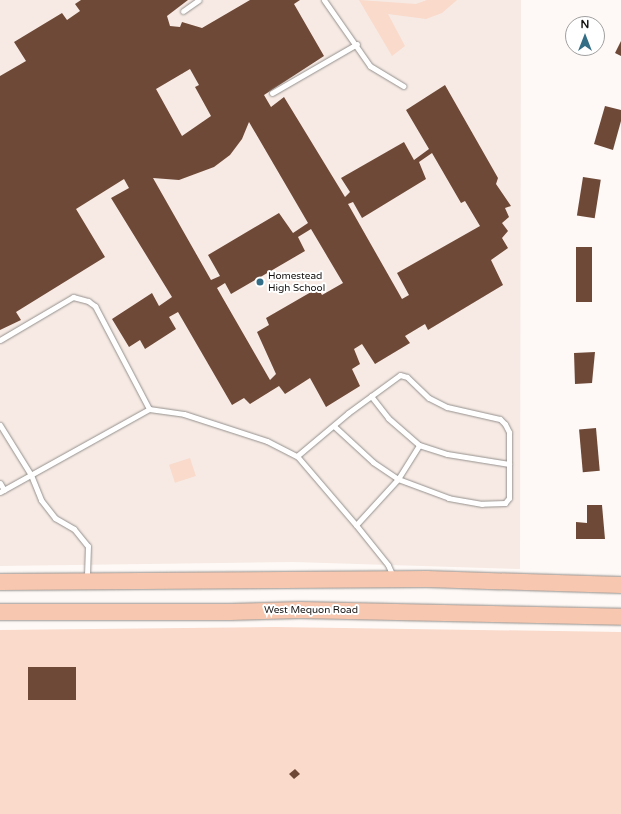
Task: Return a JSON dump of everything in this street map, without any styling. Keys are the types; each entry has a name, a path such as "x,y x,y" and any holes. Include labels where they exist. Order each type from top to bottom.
{"main road":[{"path":"0,582 87,580 395,579 621,585"},
{"name":"West Mequon Road","path":"0,612 230,612 300,610 621,617"}],"lane":[{"path":"183,11 199,0"},
{"path":"324,0 357,44 370,66 403,86"},
{"path":"272,93 357,44"},
{"path":"0,340 73,297 88,301 95,306 149,409"},
{"path":"297,456 334,426 371,396 400,375 407,377 429,398 446,407 500,419 510,432 509,498 504,503 482,504 449,498 398,479 373,462 334,426"},
{"path":"371,396 388,418 419,445 447,454 509,464"},
{"path":"0,482 2,491 149,409 184,414 267,441 297,456 356,524 388,565 395,579"},
{"path":"0,425 31,475 41,500 54,518 74,529 88,546 87,580"},
{"path":"356,524 398,479 419,445"}],"shaded area":[{"name":"Homestead High School","path":"0,0 521,0 520,569 293,562 0,566"},
{"path":"359,0 416,4 427,0 457,0 442,13 426,19 388,14 405,46 392,56"},
{"path":"190,458 196,476 175,483 169,465"},
{"path":"275,627 621,632 621,814 0,814 0,630"}],"building":[{"path":"81,0 188,0 167,16 170,26 180,27 182,22 202,28 250,0 300,0 294,4 324,56 264,95 271,107 284,97 345,197 350,192 341,178 404,142 414,160 429,149 406,110 445,85 498,178 496,184 511,206 505,208 509,217 502,223 508,231 502,238 508,248 491,260 503,285 428,330 425,324 405,336 410,343 375,364 362,344 354,349 360,364 352,369 360,386 326,407 310,378 285,394 279,386 250,404 244,398 232,405 178,312 169,317 176,329 145,349 140,340 129,347 112,319 152,293 159,306 172,297 111,198 129,188 124,179 76,209 105,257 16,312 21,320 0,330 0,76 26,61 14,42 62,13 67,20 80,11 75,4","holes":["190,69 199,85 195,87 211,116 182,136 156,89","249,122 308,223 293,233 279,213 208,255 220,276 211,280 153,178 179,180 214,167 230,155 242,139","432,153 461,203 465,201 480,226 397,273 409,295 402,299 348,204 353,202 362,218 426,179 419,162","311,229 343,283 322,295 318,288 266,318 269,325 257,332 276,374 270,380 217,288 225,283 231,294 305,251 298,237"]},
{"path":"621,41 621,56 615,53"},
{"path":"605,106 621,110 621,121 613,150 594,144"},
{"path":"583,177 601,180 595,218 577,216"},
{"path":"576,247 592,247 592,302 576,302"},
{"path":"595,352 592,383 575,384 574,353"},
{"path":"596,428 600,471 583,472 579,429"},
{"path":"587,505 602,505 605,539 576,539 576,522 587,523"},
{"path":"28,667 76,667 76,700 28,700"},
{"path":"295,769 300,774 294,779 289,774"}],"place":[{"name":"Homestead High School","path":"260,282"}]}
